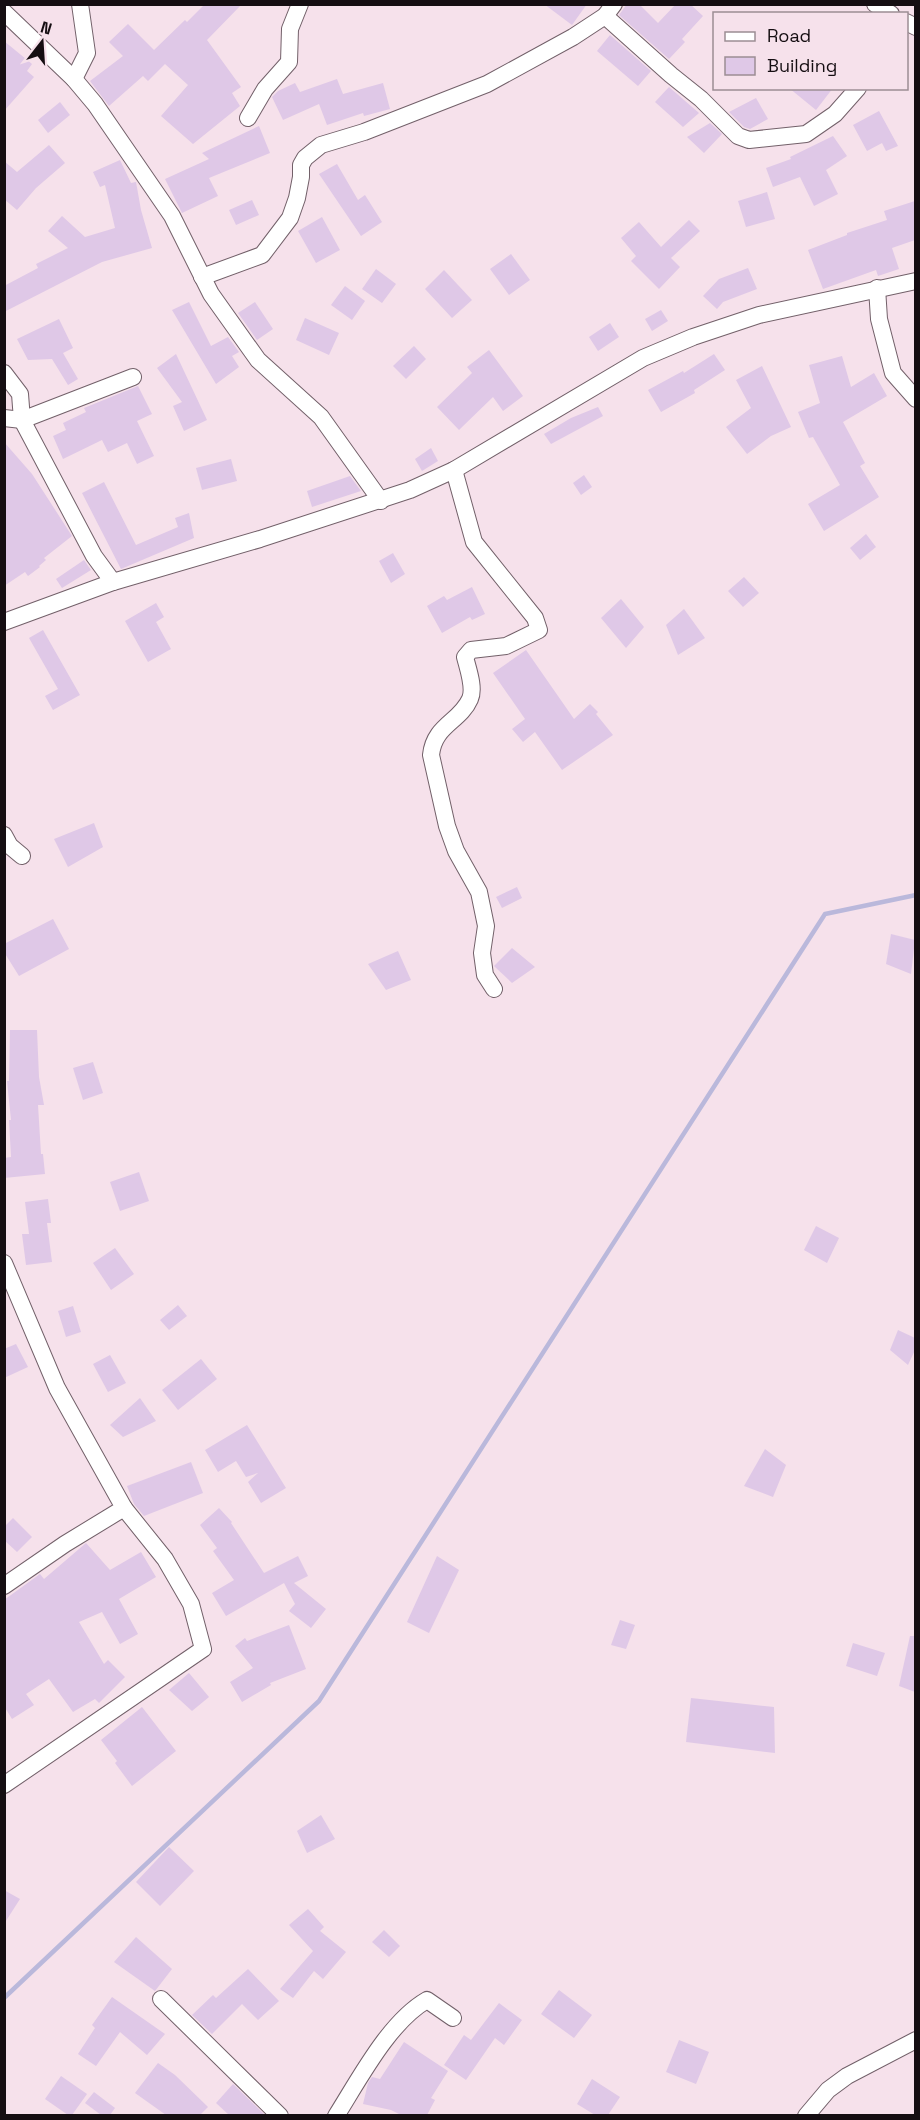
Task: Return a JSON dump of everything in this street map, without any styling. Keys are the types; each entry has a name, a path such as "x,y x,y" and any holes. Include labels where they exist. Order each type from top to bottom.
{"street":[{"path":"74,79 87,53 80,4"},
{"path":"248,118 266,89 289,62 290,29 300,4"},
{"path":"875,4 888,12"},
{"path":"202,277 262,255 290,218 297,198 301,165 305,158 321,145 364,132 487,84 573,36 610,10 671,75 738,136 749,140 806,134 835,114 856,90"},
{"path":"4,12 74,79 95,104 172,216 211,294 258,360 321,417 381,501"},
{"path":"4,622 113,582 381,501 454,470 643,358 693,337 759,315 915,281"},
{"path":"877,288 879,319 893,373 915,399"},
{"path":"4,373 20,394 22,420 94,556 113,582"},
{"path":"4,418 22,420 133,377"},
{"path":"4,405 20,394"},
{"path":"454,470 474,542 535,618 539,630 506,646 471,650 465,657 470,675 471,697 462,711 442,728 432,744 431,755 447,826 456,851 479,892 486,926 482,953 484,975 494,989"},
{"path":"4,835 10,846 22,856"},
{"path":"4,1263 57,1389 123,1508 165,1559 191,1604 202,1649 4,1785"},
{"path":"5,1584 123,1508"},
{"path":"161,1999 280,2115"},
{"path":"336,2115 392,2031 415,2007 427,2000 453,2018"},
{"path":"806,2115 828,2090 846,2076 915,2040"}],"building":[{"path":"205,4 242,4 207,40 241,87 232,93 240,106 193,144 161,116 188,85 165,64 148,81 143,76 109,106 90,81 123,56 109,42 128,24 154,50"},
{"path":"544,4 587,4 572,25"},
{"path":"627,4 639,4 658,23 676,4 690,4 703,16 682,39 685,42 669,59 619,15"},
{"path":"610,35 651,71 638,86 597,51"},
{"path":"4,41 32,64 27,71 34,77 4,111"},
{"path":"337,79 343,94 383,83 390,109 364,116 363,113 327,125 319,104 283,120 272,97 278,91 295,83 300,92"},
{"path":"669,87 699,113 683,127 655,102"},
{"path":"791,90 831,90 816,110"},
{"path":"756,98 768,119 750,129 744,127 729,112"},
{"path":"60,102 70,115 48,133 38,120"},
{"path":"879,111 898,146 886,151 882,143 867,151 853,125"},
{"path":"710,123 722,134 704,153 687,137"},
{"path":"259,126 270,153 209,178 218,196 182,213 165,179 209,159 202,153"},
{"path":"833,136 847,156 826,170 838,194 814,206 800,177 773,187 766,168 791,159 790,157"},
{"path":"49,145 65,163 36,188 17,210 4,199 4,161 17,172"},
{"path":"120,160 131,183 136,182 152,248 102,262 4,312 4,286 38,268 36,264 68,248 48,231 62,216 85,237 115,228 105,185 100,187 93,172"},
{"path":"337,164 358,200 365,195 382,222 361,236 319,174"},
{"path":"767,192 775,219 746,227 738,201"},
{"path":"252,200 259,215 236,225 229,210"},
{"path":"915,201 915,240 892,248 899,269 878,276 876,270 823,289 808,250 847,235 847,233 887,220 884,211"},
{"path":"322,217 340,250 316,263 298,231"},
{"path":"689,220 700,231 671,258 680,267 659,289 631,261 636,256 621,238 639,222 661,247"},
{"path":"511,254 530,280 509,295 490,269"},
{"path":"748,268 757,289 723,302 717,309 703,296 719,279"},
{"path":"376,269 396,284 382,303 362,289"},
{"path":"444,270 472,300 452,318 425,289"},
{"path":"345,286 365,301 352,320 331,305"},
{"path":"189,302 211,346 228,337 239,352 232,356 239,367 216,384 172,310"},
{"path":"255,302 273,329 257,340 238,313"},
{"path":"661,310 668,321 652,331 645,319"},
{"path":"305,318 339,333 329,355 296,340"},
{"path":"59,319 73,348 63,353 78,379 68,385 52,359 28,360 17,339"},
{"path":"610,323 619,337 598,351 589,337"},
{"path":"414,346 426,359 406,379 393,366"},
{"path":"489,350 523,396 503,411 493,397 459,430 437,407 472,373 467,367"},
{"path":"176,354 207,420 184,431 173,406 182,402 157,368"},
{"path":"714,354 725,370 694,390 695,393 661,412 648,390 683,371 684,373"},
{"path":"842,356 851,387 874,373 887,396 843,422 865,463 860,466 879,497 824,531 808,504 840,485 813,437 809,438 798,412 820,403 809,365"},
{"path":"762,366 791,427 771,436 747,454 726,427 751,408 736,380"},
{"path":"138,386 152,414 137,421 154,456 137,464 127,443 108,452 102,440 63,459 53,436 66,430 63,423 86,412 84,408"},
{"path":"598,407 603,416 551,444 544,434 571,418"},
{"path":"4,442 32,474 72,536 44,558 46,560 40,567 28,576 25,572 4,586"},
{"path":"431,448 438,461 422,471 415,459"},
{"path":"231,459 237,481 202,490 196,468"},
{"path":"584,475 592,487 581,495 573,483"},
{"path":"350,476 361,491 312,507 307,491"},
{"path":"104,482 136,545 178,527 175,518 189,513 194,538 121,569 82,493"},
{"path":"866,534 876,547 860,560 850,548"},
{"path":"393,553 405,574 391,583 379,561"},
{"path":"84,560 91,570 62,588 56,579"},
{"path":"744,577 759,593 743,607 728,591"},
{"path":"472,587 485,614 472,620 470,617 442,633 427,606 444,596 447,600"},
{"path":"621,599 644,627 626,648 601,618"},
{"path":"156,603 164,617 156,622 171,649 148,662 125,621"},
{"path":"684,609 705,638 678,655 666,625"},
{"path":"43,630 80,695 53,710 45,696 58,689 29,638"},
{"path":"526,650 574,719 590,704 613,735 562,770 535,732 523,742 512,729 525,719 493,673"},
{"path":"94,823 103,847 68,867 54,839"},
{"path":"517,887 522,898 502,908 496,897"},
{"path":"53,919 69,949 19,976 4,952 4,944"},
{"path":"891,934 915,940 911,974 886,964"},
{"path":"512,948 535,967 512,983 494,966"},
{"path":"398,951 411,980 386,990 368,964"},
{"path":"10,1030 37,1030 39,1077 44,1105 38,1105 41,1154 43,1154 45,1174 4,1178 4,1158 11,1157 9,1120 11,1120 7,1081 9,1081"},
{"path":"93,1062 103,1093 83,1100 73,1068"},
{"path":"139,1172 149,1201 120,1211 110,1182"},
{"path":"48,1199 51,1223 47,1223 52,1262 26,1265 22,1234 29,1234 25,1202"},
{"path":"816,1226 839,1238 827,1263 804,1250"},
{"path":"115,1248 134,1274 111,1290 93,1263"},
{"path":"178,1305 187,1316 169,1330 160,1320"},
{"path":"73,1306 81,1332 66,1337 58,1311"},
{"path":"898,1330 915,1338 915,1350 908,1365 890,1350"},
{"path":"16,1344 28,1367 4,1378 4,1349"},
{"path":"110,1355 126,1383 108,1392 93,1364"},
{"path":"201,1359 217,1379 178,1410 162,1390"},
{"path":"140,1398 156,1421 123,1437 110,1425"},
{"path":"247,1425 286,1488 261,1503 248,1482 258,1473 246,1477 236,1461 218,1472 205,1450"},
{"path":"765,1449 786,1465 773,1497 744,1486"},
{"path":"191,1462 203,1493 144,1516 134,1504 127,1486"},
{"path":"219,1508 232,1522 264,1573 298,1556 308,1576 294,1583 326,1609 311,1628 289,1611 295,1604 284,1583 226,1616 212,1593 234,1580 213,1551 217,1548 200,1525"},
{"path":"13,1518 32,1537 17,1552 4,1540 4,1527"},
{"path":"86,1543 110,1570 141,1552 156,1577 119,1599 138,1634 120,1644 102,1612 79,1622 104,1664 108,1660 125,1677 99,1703 95,1699 73,1712 49,1679 26,1694 34,1705 12,1719 4,1706 4,1600 40,1574 44,1579"},
{"path":"437,1556 459,1570 429,1633 407,1622"},
{"path":"620,1620 635,1625 626,1649 611,1645"},
{"path":"289,1625 306,1669 270,1683 271,1685 242,1702 230,1682 253,1668 235,1646 245,1638 247,1641"},
{"path":"910,1636 915,1636 915,1692 899,1686"},
{"path":"853,1643 885,1653 877,1676 846,1666"},
{"path":"189,1673 209,1697 192,1711 169,1690"},
{"path":"691,1698 774,1707 775,1753 686,1742"},
{"path":"142,1707 176,1751 132,1786 101,1740"},
{"path":"321,1815 335,1839 307,1853 297,1831"},
{"path":"169,1847 194,1871 160,1906 136,1882"},
{"path":"4,1890 20,1899 4,1924"},
{"path":"308,1909 324,1927 320,1931 346,1952 323,1979 314,1971 293,1998 280,1989 313,1951 289,1925"},
{"path":"384,1930 400,1946 389,1957 372,1942"},
{"path":"136,1937 172,1969 155,1991 114,1962"},
{"path":"248,1969 279,2001 258,2020 242,2004 212,2034 192,2015 213,1995 216,1998"},
{"path":"559,1990 592,2015 574,2038 541,2014"},
{"path":"112,1997 165,2034 147,2055 120,2032 96,2066 78,2054 95,2028 92,2025"},
{"path":"499,2003 522,2020 504,2045 495,2038 466,2080 444,2065 464,2035 471,2040"},
{"path":"679,2040 709,2052 696,2084 666,2072"},
{"path":"404,2042 448,2071 431,2098 435,2100 427,2115 401,2115 391,2110 363,2104 368,2083 372,2077 380,2079"},
{"path":"158,2063 175,2075 208,2107 200,2115 166,2115 135,2093"},
{"path":"61,2076 87,2094 72,2115 68,2115 45,2099"},
{"path":"592,2079 620,2097 608,2115 595,2115 577,2104"},
{"path":"233,2084 265,2115 229,2115 216,2103"},
{"path":"94,2092 115,2108 110,2115 101,2115 85,2103"}],"waterway":[{"path":"4,1998 319,1701 825,914 916,895"}]}
